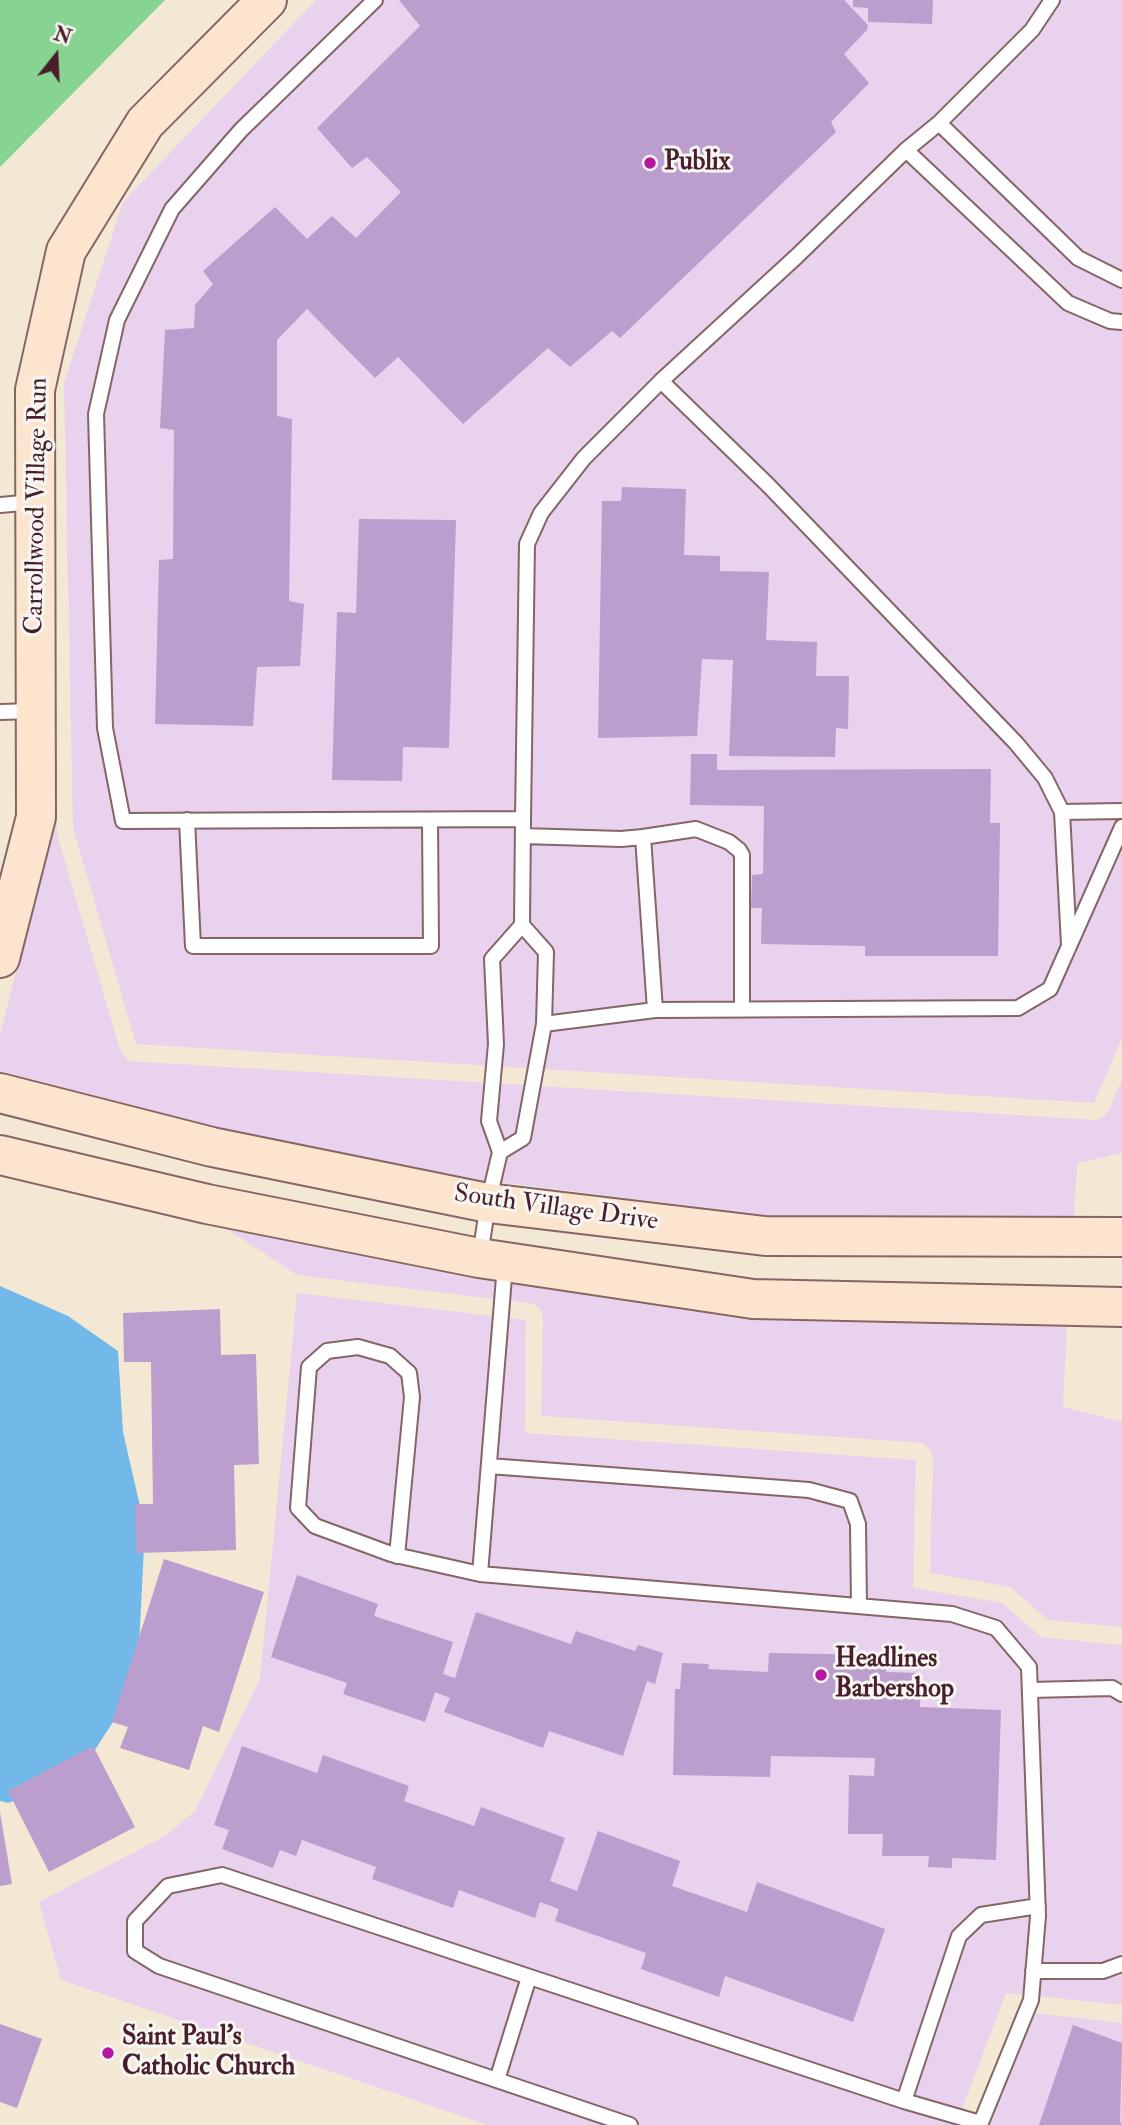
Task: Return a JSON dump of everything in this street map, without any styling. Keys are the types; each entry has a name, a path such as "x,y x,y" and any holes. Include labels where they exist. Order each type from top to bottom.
{"street":[{"name":"Carrollwood Village Run","path":"0,958 36,817 18,711 18,503 35,390 66,251 145,123 267,0"},
{"name":"South Village Drive","path":"0,1093 212,1147 488,1203 765,1236 1122,1237"},
{"path":"0,1155 207,1204 492,1260 753,1299 1122,1307"}],"lane":[{"path":"376,0 241,130 172,209 117,320 96,414 105,728 123,821 523,819"},
{"path":"480,1574 489,1466 492,1260 488,1203 500,1153 488,1121 496,1044 492,959 522,925 527,544 541,513 584,458 661,381 939,122 1032,30 1052,0"},
{"path":"939,122 1077,258 1122,280"},
{"path":"906,150 1068,303 1110,321 1122,322"},
{"path":"661,381 769,486 1016,743 1045,778 1062,812 1069,947"},
{"path":"1062,812 1122,811"},
{"path":"187,820 192,946 431,946 430,820"},
{"path":"544,1024 655,1010 1018,1008 1050,989 1122,827"},
{"path":"523,836 621,839 696,829 729,842 742,855 742,1010"},
{"path":"643,837 655,1010"},
{"path":"500,1153 523,1139 544,1024 546,952 522,925"},
{"path":"397,1556 412,1397 409,1373 390,1356 358,1347 327,1351 309,1367 298,1508 315,1526 397,1556 480,1574 952,1614 996,1628 1029,1667 1038,1906 1031,2000 980,2124 222,1875 167,1886 135,1921 135,1951 159,1966 631,2125"},
{"path":"489,1466 809,1490 850,1502 858,1524 859,1606"},
{"path":"1030,1690 1112,1688 1122,1694"},
{"path":"904,2101 959,1936 981,1915 1038,1906"},
{"path":"1033,1971 1103,1971 1122,1964"},
{"path":"497,2080 528,1977"}],"shaded area":[{"path":"316,0 1122,0 1122,1038 1094,1103 136,1044 73,828 64,383 123,202"},
{"path":"54,721 57,834 120,1050 129,1061 1097,1120 1109,1110 1122,1079 1122,1153 1077,1163 1074,1216 767,1215 481,1180 217,1127 0,1071 0,1035 54,822"},
{"path":"227,1229 465,1277 749,1320 1067,1327 1063,1407 1122,1422 1122,1627 1048,1620 1010,1587 930,1573 933,1459 930,1450 923,1443 541,1416 543,1319 535,1304 297,1275"},
{"path":"297,1293 526,1320 525,1433 916,1460 913,1588 1002,1603 1041,1637 1122,1645 1122,2005 1006,1993 956,2125 488,2125 61,1980 39,1902 165,1836 195,1811 260,1679"},
{"path":"1016,2011 1122,2023 1122,2125 973,2125"}],"green space":[{"path":"0,0 165,0 0,167"}],"water":[{"path":"0,1286 68,1316 118,1351 123,1432 145,1528 137,1685 78,1776 8,1803 0,1801"}],"building":[{"path":"399,0 844,0 868,25 867,30 844,54 869,83 831,122 836,132 620,338 612,331 570,367 548,348 463,424 398,357 375,378 307,309 277,340 277,416 292,419 289,601 304,604 300,666 257,667 253,726 155,724 159,560 173,559 174,430 160,428 165,330 194,328 195,305 213,284 203,271 275,207 307,239 332,216 356,238 401,192 367,157 352,168 317,128 420,26"},
{"path":"853,0 933,0 932,24 868,22 868,8 853,7"},
{"path":"622,487 686,489 684,555 720,556 720,571 769,572 766,640 817,642 816,676 849,676 848,729 836,728 835,757 729,756 733,660 702,659 697,736 598,738 602,501 621,501"},
{"path":"359,519 456,520 449,748 403,747 402,781 332,780 337,612 356,613"},
{"path":"691,754 717,754 717,770 991,769 990,823 1000,823 998,956 865,956 865,946 761,944 762,908 751,908 752,875 763,874 764,806 690,805"},
{"path":"220,1309 221,1355 256,1354 259,1464 234,1465 236,1550 136,1553 135,1504 153,1504 151,1362 124,1362 123,1313"},
{"path":"164,1559 264,1592 219,1732 203,1726 189,1770 120,1748 128,1727 112,1722"},
{"path":"297,1575 378,1604 374,1616 453,1642 443,1674 455,1678 476,1612 571,1644 576,1631 635,1651 638,1645 663,1653 655,1684 647,1681 623,1756 549,1731 543,1748 444,1712 450,1698 435,1692 425,1722 343,1694 347,1683 271,1657"},
{"path":"769,1653 887,1655 886,1672 921,1673 920,1707 1001,1710 996,1860 952,1858 952,1868 928,1867 929,1856 882,1856 883,1834 848,1834 849,1775 874,1776 875,1758 771,1756 770,1777 673,1775 675,1689 680,1689 682,1663 709,1664 708,1669 768,1672"},
{"path":"93,1746 135,1827 49,1872 8,1791"},
{"path":"242,1746 317,1773 323,1755 409,1786 404,1801 474,1826 481,1807 565,1838 550,1881 577,1891 598,1831 680,1861 672,1886 747,1912 757,1882 885,1929 853,2022 725,1976 719,1997 641,1969 646,1953 555,1921 559,1909 540,1902 535,1918 459,1890 453,1908 372,1879 376,1867 302,1840 296,1856 280,1850 273,1868 222,1849 229,1830 214,1825"},
{"path":"0,1812 12,1884 0,1886"},
{"path":"0,2024 42,2039 17,2108 0,2102"},
{"path":"1073,2025 1122,2043 1122,2125 1039,2125"}],"place":[{"name":"Publix","path":"650,163"},
{"name":"Headlines Barbershop","path":"821,1675"},
{"name":"Saint Paul's Catholic Church","path":"108,2053"}]}
